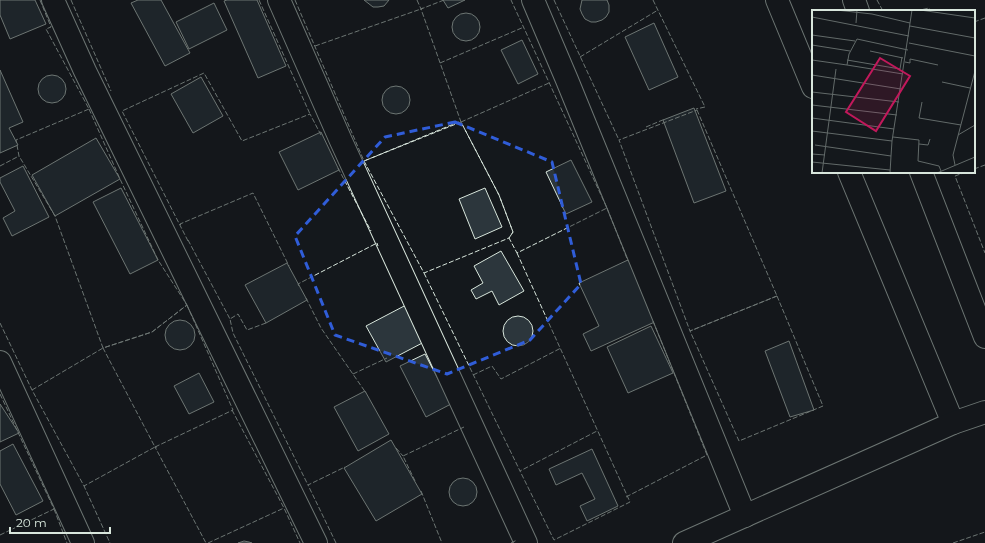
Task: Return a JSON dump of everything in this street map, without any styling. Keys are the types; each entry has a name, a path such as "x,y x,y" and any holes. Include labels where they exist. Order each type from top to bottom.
{"street":[{"path":"53,0 85,71 316,543"},
{"path":"279,0 341,141 526,543"},
{"path":"533,0 745,516"},
{"path":"777,0 812,84"},
{"path":"854,0 858,10"},
{"path":"849,173 953,423"},
{"path":"921,173 985,337"},
{"path":"0,362 82,543"},
{"path":"684,543 953,423 985,412"}],"highlighted area":[{"path":"455,122 552,162 581,284 530,340 447,374 335,335 295,236 385,137"}],"building":[{"path":"0,0 35,0 46,24 10,39 0,15"},
{"path":"138,0 161,0 190,53 165,66 131,3"},
{"path":"257,0 286,66 258,78 224,1"},
{"path":"364,0 389,0 384,6 373,7"},
{"path":"443,0 465,0 448,8"},
{"path":"582,0 607,0 609,12 602,20 591,22 585,19 582,14 580,9"},
{"path":"214,3 227,30 189,49 176,22"},
{"path":"466,13 476,17 480,27 476,37 466,41 456,37 452,27 456,17"},
{"path":"654,23 678,77 649,90 625,37"},
{"path":"522,40 538,74 518,84 501,50"},
{"path":"0,70 23,122 9,128 18,145 0,153"},
{"path":"52,75 62,79 66,89 62,99 52,103 42,99 38,89 42,79"},
{"path":"201,77 223,116 193,133 171,94"},
{"path":"396,86 406,90 410,100 406,110 396,114 386,110 382,100 386,90"},
{"path":"694,108 726,191 694,203 663,120"},
{"path":"321,132 339,170 298,190 279,152"},
{"path":"96,138 120,179 55,216 32,175"},
{"path":"571,160 592,202 566,214 546,172"},
{"path":"23,166 49,217 12,236 3,218 15,211 0,182 0,178"},
{"path":"121,188 158,260 130,274 93,202"},
{"path":"485,188 502,227 475,239 459,199"},
{"path":"501,251 524,291 499,305 492,291 476,299 471,290 483,283 474,266"},
{"path":"630,259 659,320 591,351 583,334 599,326 579,283"},
{"path":"287,263 307,300 266,323 245,285"},
{"path":"408,304 428,340 386,362 366,326"},
{"path":"518,316 528,321 533,331 528,341 518,346 508,341 503,331 508,321"},
{"path":"180,320 191,324 195,335 191,346 180,350 169,346 165,335 169,324"},
{"path":"651,326 673,373 628,393 607,347"},
{"path":"789,341 814,410 790,417 765,351"},
{"path":"425,354 451,404 426,417 400,366"},
{"path":"199,373 214,402 189,414 174,386"},
{"path":"365,391 389,434 358,451 334,407"},
{"path":"0,404 19,433 0,442"},
{"path":"391,440 422,494 376,521 344,468"},
{"path":"13,444 43,501 16,515 0,484 0,451"},
{"path":"592,449 618,506 587,521 580,506 595,499 582,473 556,485 549,469"},
{"path":"463,478 473,482 477,492 473,502 463,506 453,502 449,492 453,482"},
{"path":"244,541 249,542 252,543 238,543"}],"fence":[{"path":"40,0 51,27 46,29 89,109"},
{"path":"71,0 111,91"},
{"path":"259,0 310,114"},
{"path":"295,0 364,161 461,121"},
{"path":"417,0 421,9 423,8"},
{"path":"444,0 421,9 461,122 499,195 513,232 509,238 517,253 607,208 511,0"},
{"path":"554,0 619,140"},
{"path":"653,0 705,107 696,109"},
{"path":"877,0 882,10"},
{"path":"920,10 929,8 930,10"},
{"path":"315,46 421,10"},
{"path":"580,57 658,10"},
{"path":"975,22 985,18"},
{"path":"440,63 524,27"},
{"path":"188,241 122,111 204,73 242,141 310,114 321,135"},
{"path":"461,122 549,83"},
{"path":"89,109 158,260 187,305 152,332 103,348 55,216 19,156 16,140 89,109"},
{"path":"697,110 777,296 690,331 619,140 697,110"},
{"path":"646,127 665,119"},
{"path":"461,122 499,195 513,232 509,238 424,273 364,161 461,122"},
{"path":"0,166 19,156"},
{"path":"975,169 985,165"},
{"path":"338,168 371,231"},
{"path":"963,173 955,176 985,253"},
{"path":"181,225 180,224 253,193 289,266"},
{"path":"607,208 628,261"},
{"path":"188,240 230,319"},
{"path":"299,286 298,284 377,243 378,246"},
{"path":"517,253 630,502 554,540 520,471"},
{"path":"424,273 520,471 597,431"},
{"path":"777,296 823,406 739,441 690,331 777,296"},
{"path":"306,298 321,328 366,393"},
{"path":"187,305 233,410 155,447 103,348 152,332 187,305"},
{"path":"266,323 247,330 238,314 230,319 233,333 308,485"},
{"path":"626,497 707,455 653,321"},
{"path":"0,323 32,390 84,486 155,447"},
{"path":"32,390 103,348"},
{"path":"473,375 492,366 501,379 561,348"},
{"path":"353,374 387,358"},
{"path":"0,394 54,509 0,535"},
{"path":"232,410 284,508 300,543"},
{"path":"415,481 403,456 464,427"},
{"path":"157,447 155,447 206,543"},
{"path":"396,448 403,456"},
{"path":"336,543 308,485 345,467"},
{"path":"85,486 110,543"},
{"path":"421,491 442,543"},
{"path":"208,543 284,508"},
{"path":"54,509 67,543"},
{"path":"953,543 985,532"},
{"path":"511,543 517,540"}]}
